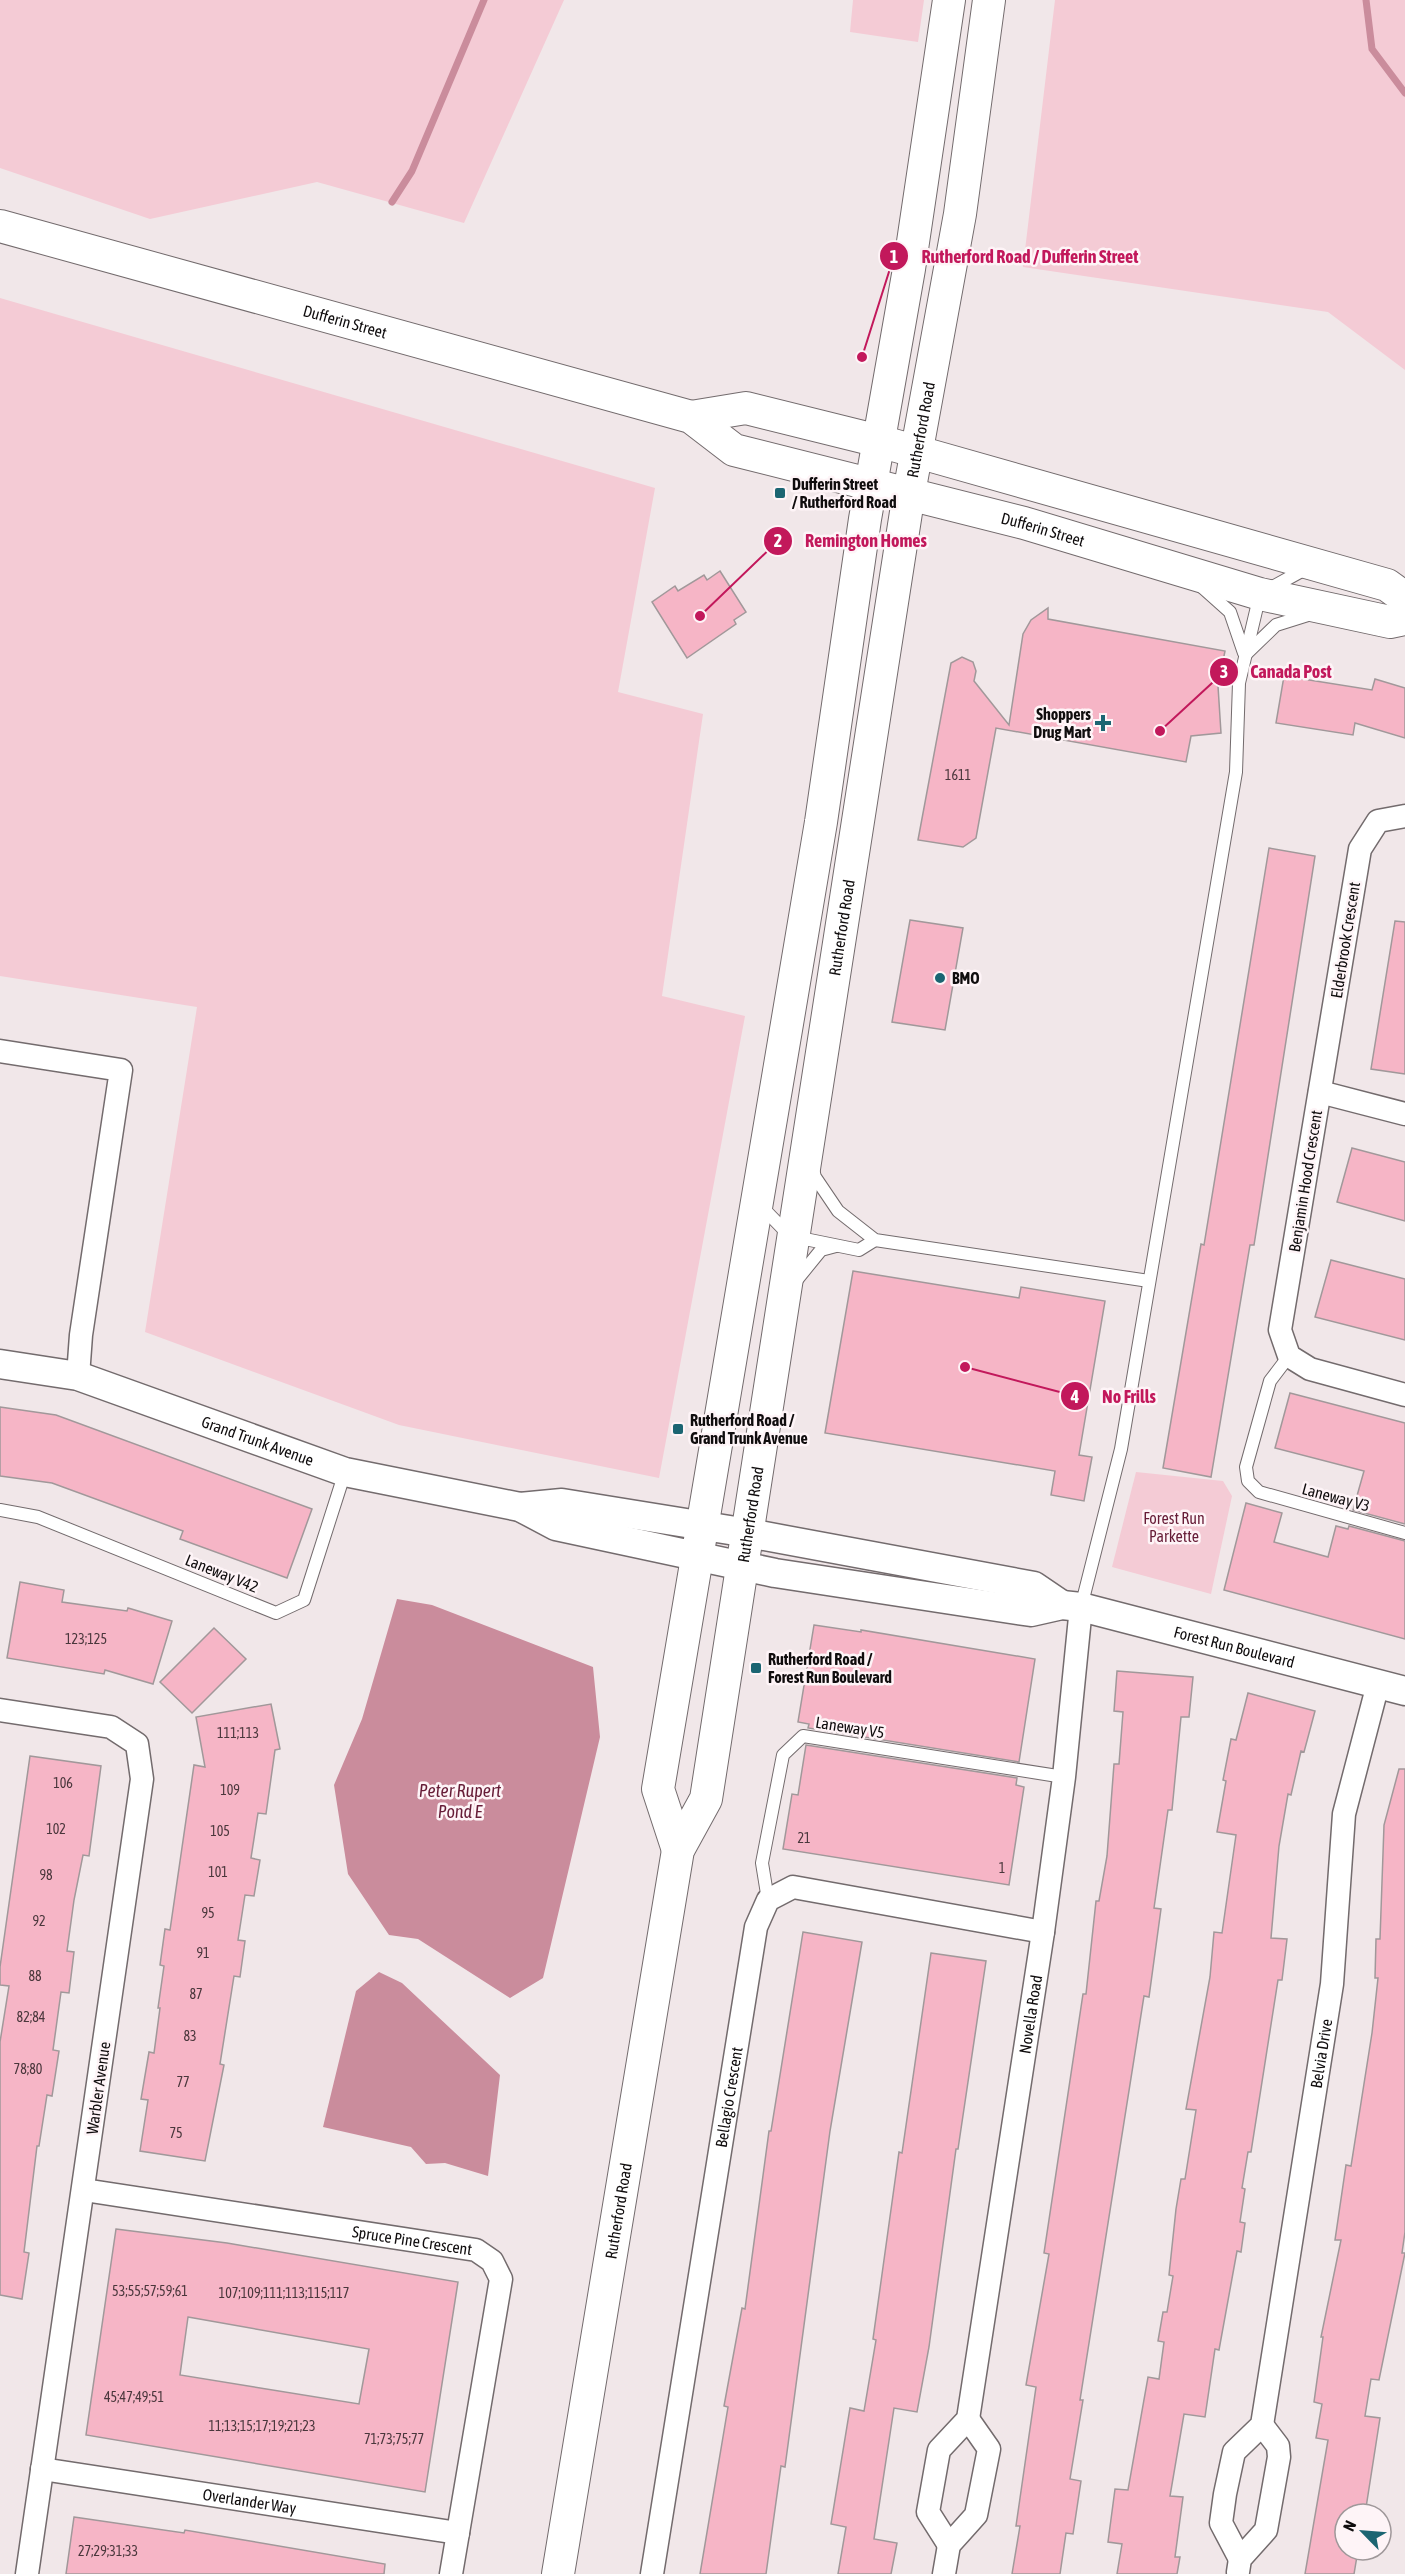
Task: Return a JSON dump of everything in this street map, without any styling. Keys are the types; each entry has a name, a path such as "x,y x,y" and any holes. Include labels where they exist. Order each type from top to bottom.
{"main road":[{"name":"Rutherford Road","path":"678,1850 658,1789 821,822 870,483 909,269 949,0"},
{"name":"Rutherford Road","path":"558,2574 678,1850 706,1799 809,1152 909,493 960,214 989,0"},
{"name":"Dufferin Street","path":"0,226 691,417 734,450 1024,523 1260,594 1390,622 1405,619"},
{"name":"Dufferin Street","path":"691,417 746,408 879,441 1387,585 1405,598"}],"street":[{"name":"Elderbrook Crescent","path":"1320,1092 1360,849 1378,821 1405,816"},
{"path":"0,1051 121,1070 81,1335 78,1376"},
{"name":"Benjamin Hood Crescent","path":"1289,1356 1280,1330 1320,1092 1405,1114"},
{"path":"1289,1356 1310,1369 1405,1395"},
{"name":"Grand Trunk Avenue","path":"0,1364 78,1376 345,1472 520,1507 556,1526 743,1566"},
{"name":"Grand Trunk Avenue","path":"520,1507 562,1503 748,1533"},
{"name":"Forest Run Boulevard","path":"748,1533 1034,1586 1071,1606 1392,1688"},
{"name":"Forest Run Boulevard","path":"743,1566 1031,1612 1071,1606"},
{"name":"Novella Road","path":"968,2420 1043,1932 1064,1777 1071,1606"},
{"name":"Belvia Drive","path":"1262,2425 1332,1984 1344,1814 1392,1688"},
{"name":"Warbler Avenue","path":"0,1710 111,1727 137,1744 142,1779 27,2574"},
{"path":"768,1900 793,1887 1043,1932"},
{"name":"Bellagio Crescent","path":"652,2574 756,1927 768,1900"},
{"name":"Spruce Pine Crescent","path":"84,2190 476,2250 492,2261 501,2279 451,2574"},
{"path":"944,2574 949,2545 976,2515 989,2449 968,2420 939,2450 928,2512 949,2545"},
{"path":"1262,2425 1278,2445 1279,2457 1266,2530 1239,2566 1221,2523 1225,2494 1234,2452 1262,2425"},
{"name":"Overlander Way","path":"42,2469 458,2533"}],"lane":[{"path":"1071,1606 1121,1449 1236,772 1239,683 1245,655 1260,594 1315,564"},
{"path":"1184,571 1230,612 1245,655"},
{"path":"1245,655 1276,625 1328,608"},
{"path":"809,1152 815,1177 838,1211 875,1240 1149,1281"},
{"path":"757,1202 789,1235 795,1237 859,1250 875,1240"},
{"path":"786,1293 821,1250 839,1246"},
{"name":"Laneway V3","path":"1289,1356 1270,1380 1246,1467 1248,1481 1259,1492 1405,1533"},
{"name":"Laneway V42","path":"0,1510 38,1517 276,1613 304,1600 345,1472"},
{"name":"Laneway V5","path":"768,1900 762,1863 783,1755 802,1736 1064,1777"}],"green space":[{"path":"0,0 564,0 464,223 317,182 150,219 0,168"},
{"path":"853,0 924,0 918,42 850,32"},
{"path":"1055,0 1405,0 1405,370 1328,312 1023,267"},
{"path":"0,298 655,488 618,692 703,714 662,996 745,1016 659,1478 399,1425 145,1332 197,1007 0,976"},
{"name":"Forest Run Parkette","path":"1136,1472 1223,1481 1232,1496 1211,1594 1112,1567"}],"water":[{"name":"Peter Rupert Pond E","path":"397,1599 432,1605 593,1667 600,1737 543,1978 510,1998 418,1939 389,1935 348,1874 334,1785 362,1719"},
{"path":"379,1972 402,1983 500,2075 488,2176 445,2163 426,2164 411,2147 323,2127 356,1991"}],"building":[{"path":"720,571 746,612 734,620 736,624 687,658 652,602 675,586 678,591 704,575 707,580"},
{"path":"1048,608 1048,619 1225,651 1218,686 1221,733 1191,736 1186,762 996,728 976,838 963,847 918,840 951,663 962,657 973,662 976,671 974,681 1009,725 1023,634 1031,620"},
{"path":"1284,676 1372,690 1375,679 1405,688 1405,738 1355,723 1353,735 1276,723"},
{"path":"1269,848 1315,856 1254,1245 1250,1245 1211,1477 1163,1468 1201,1244 1204,1245"},
{"path":"910,920 963,928 945,1030 892,1022"},
{"path":"1395,921 1405,922 1405,1074 1371,1069"},
{"path":"1352,1148 1405,1162 1405,1221 1337,1202"},
{"path":"1331,1260 1405,1279 1405,1340 1315,1317"},
{"path":"853,1271 1019,1298 1021,1287 1105,1301 1079,1455 1092,1457 1084,1501 1051,1495 1055,1471 825,1433"},
{"path":"1290,1393 1405,1423 1405,1524 1353,1510 1364,1471 1275,1448"},
{"path":"0,1407 56,1415 312,1509 287,1578 180,1539 183,1531 52,1483 0,1476"},
{"path":"1246,1503 1282,1513 1274,1542 1328,1557 1336,1526 1348,1529 1349,1526 1405,1541 1405,1639 1224,1590"},
{"path":"20,1582 64,1590 62,1602 127,1611 128,1608 172,1621 153,1684 105,1670 104,1674 7,1658"},
{"path":"814,1625 861,1632 861,1630 1035,1659 1019,1762 808,1728 809,1724 798,1722"},
{"path":"214,1628 246,1659 192,1713 160,1682"},
{"path":"1117,1671 1193,1677 1189,1717 1181,1717 1172,1810 1168,1810 1154,1908 1161,1909 1149,1997 1144,1996 1080,2400 1083,2400 1070,2479 1081,2481 1073,2534 1066,2533 1060,2574 1012,2574 1020,2526 1016,2526 1036,2387 1026,2385 1049,2254 1044,2253 1083,1994 1086,1994 1096,1901 1099,1901 1107,1856 1114,1764 1119,1764 1123,1712 1114,1711"},
{"path":"1248,1693 1315,1711 1304,1752 1301,1751 1291,1795 1288,1794 1279,1846 1271,1938 1287,1939 1282,1980 1278,1980 1251,2152 1248,2152 1242,2188 1245,2189 1240,2222 1245,2223 1241,2252 1237,2251 1219,2350 1215,2349 1205,2417 1184,2414 1170,2496 1183,2497 1175,2557 1180,2557 1177,2574 1117,2574 1122,2544 1108,2542 1115,2489 1128,2490 1148,2377 1159,2379 1164,2342 1158,2341 1163,2312 1167,2312 1173,2276 1169,2275 1176,2209 1181,2179 1185,2179 1196,2110 1186,2109 1210,1977 1214,1932 1222,1933 1236,1835 1217,1832 1226,1781 1223,1780 1231,1739 1236,1740"},
{"path":"271,1704 280,1749 275,1750 266,1814 258,1813 251,1858 260,1860 254,1896 245,1895 238,1940 245,1941 240,1977 234,1976 220,2064 224,2065 205,2161 140,2151 148,2100 141,2099 149,2052 154,2053 164,1966 160,1965 165,1929 170,1930 194,1765 205,1767 196,1717"},
{"path":"806,1745 1017,1778 1016,1785 1024,1787 1009,1885 783,1849 792,1794 798,1795"},
{"path":"30,1756 101,1766 89,1856 83,1855 74,1900 67,1951 74,1952 69,1993 61,1992 53,2050 59,2051 52,2096 47,2095 39,2146 37,2146 24,2252 29,2253 22,2299 0,2295 0,2042 9,1986 0,1985 0,1967"},
{"path":"1399,1769 1405,1769 1405,2232 1402,2253 1405,2253 1379,2380 1371,2379 1365,2416 1380,2418 1367,2502 1333,2502 1333,2562 1356,2562 1354,2574 1305,2574 1328,2440 1316,2438 1322,2404 1314,2402 1323,2337 1321,2337 1341,2240 1335,2240 1346,2165 1351,2166 1372,2033 1378,1978 1375,1978 1376,1939 1380,1939 1384,1825"},
{"path":"803,1932 862,1942 830,2131 785,2467 781,2466 766,2574 700,2574 728,2407 724,2406 742,2308 745,2309 769,2131 771,2131"},
{"path":"931,1953 986,1961 958,2149 956,2149 929,2347 917,2412 894,2408 874,2539 897,2543 891,2574 838,2574 846,2527 831,2524 850,2408 864,2411 876,2340 873,2339 899,2152 902,2153"},
{"path":"116,2229 227,2243 458,2282 425,2492 86,2435","holes":["188,2317 369,2349 359,2404 180,2375"]},
{"path":"74,2517 184,2533 185,2530 385,2564 384,2574 66,2574"}],"waterway":[{"path":"392,202 412,171 484,0"},
{"path":"1366,0 1372,49 1405,93"}],"place":[{"name":"Rutherford Road / Dufferin Street","path":"862,357"},
{"name":"Dufferin Street / Rutherford Road","path":"780,493"},
{"name":"Remington Homes","path":"700,616"},
{"name":"Shoppers Drug Mart","path":"1103,723"},
{"name":"Canada Post","path":"1160,731"},
{"name":"BMO","path":"940,978"},
{"name":"No Frills","path":"965,1367"},
{"name":"Rutherford Road / Grand Trunk Avenue","path":"678,1429"},
{"name":"Rutherford Road / Forest Run Boulevard","path":"756,1668"}]}
